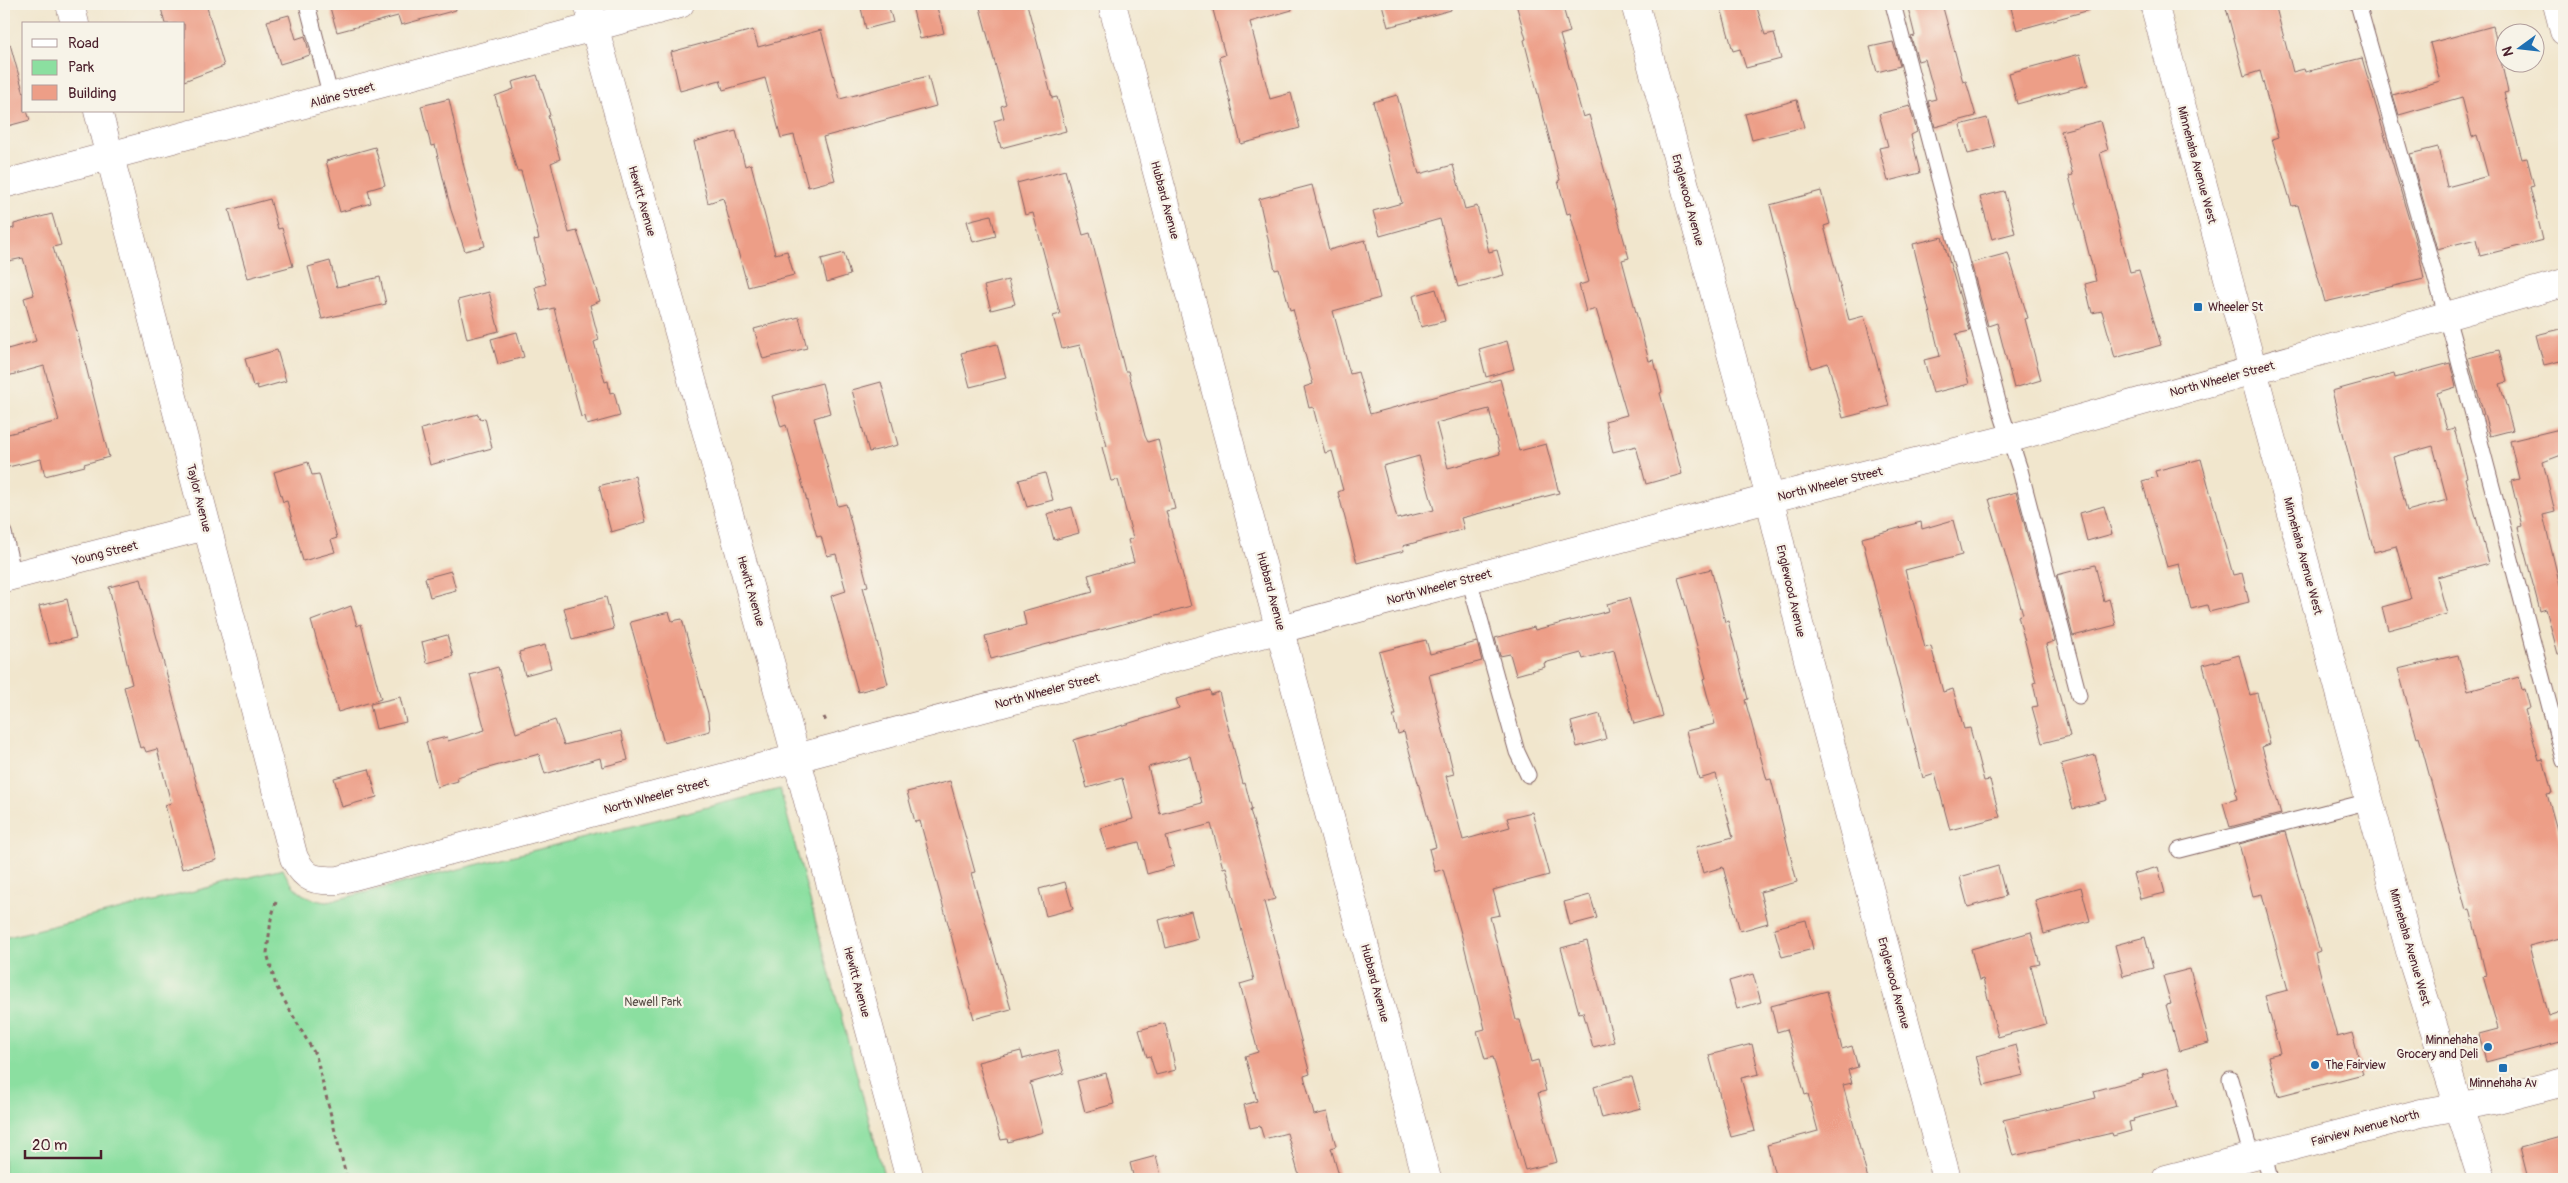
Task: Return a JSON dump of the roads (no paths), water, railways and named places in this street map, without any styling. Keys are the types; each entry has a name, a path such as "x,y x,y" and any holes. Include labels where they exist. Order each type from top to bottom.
{"street":[{"path":"70,4 74,22"},
{"name":"Aldine Street","path":"4,184 331,98 591,16 680,4"},
{"name":"Hubbard Avenue","path":"1112,4 1281,628 1427,1179"},
{"name":"Englewood Avenue","path":"1635,4 1762,466 1768,499 1806,650 1947,1179"},
{"name":"Minnehaha Avenue West","path":"2154,4 2414,966 2482,1179"},
{"path":"2557,4 2564,31"},
{"name":"Hewitt Avenue","path":"591,16 797,758 910,1179"},
{"name":"Taylor Avenue","path":"98,112 294,858 301,870 312,879"},
{"name":"North Wheeler Street","path":"312,879 339,880 1768,499 2011,438 2564,284"},
{"name":"Young Street","path":"9,577 206,526"},
{"name":"Fairview Avenue North","path":"2166,1179 2262,1164 2421,1113 2458,1107 2564,1082"}],"lane":[{"path":"307,4 331,98"},
{"path":"1893,4 2079,696"},
{"path":"2358,4 2446,316 2564,761"},
{"path":"4,533 9,577"},
{"path":"1469,579 1518,752 1528,775"},
{"path":"2179,850 2370,801"},
{"path":"2230,1079 2262,1164"}],"place":[{"name":"Wheeler St","path":"2198,307"},
{"name":"Minnehaha Grocery and Deli","path":"2488,1047"},
{"name":"The Fairview","path":"2315,1065"},
{"name":"Minnehaha Av","path":"2503,1068"}],"park label":[{"name":"Newell Park","path":"653,1002"}]}
